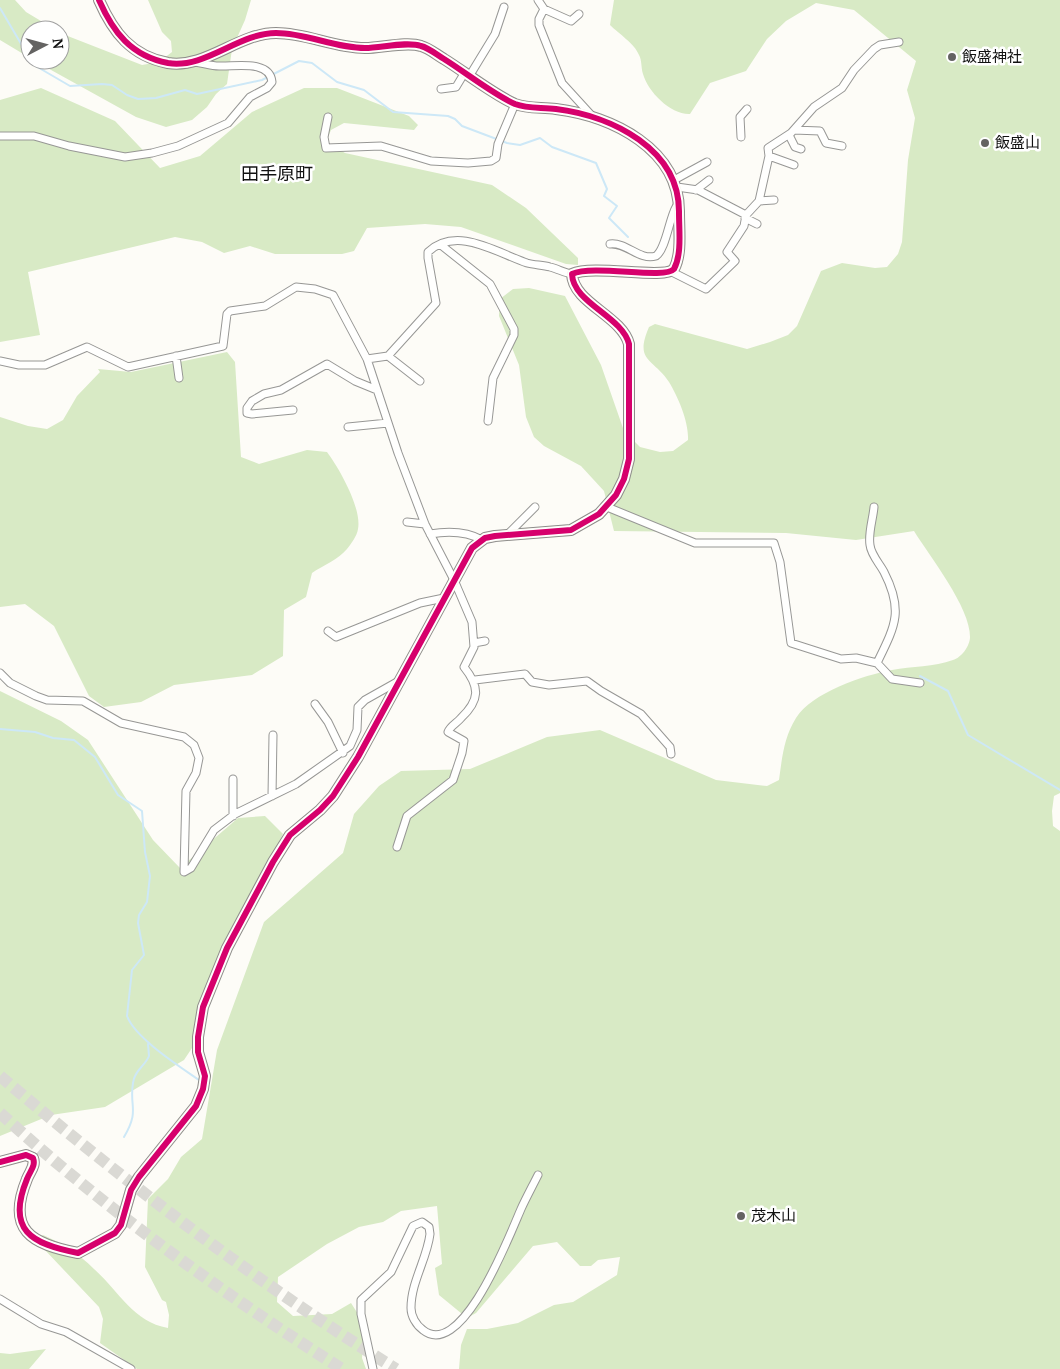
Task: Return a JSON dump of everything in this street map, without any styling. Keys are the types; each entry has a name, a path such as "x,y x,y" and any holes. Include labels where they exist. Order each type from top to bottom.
{"street":[{"path":"0,136 34,136 76,148 125,157 152,153 178,146 228,124 250,97 271,84 270,75 251,66 219,66 193,62 170,63 150,59 132,49 110,24 99,0"},
{"path":"538,0 544,9 571,21 579,14"},
{"path":"441,89 456,87 467,73 495,34 504,7"},
{"path":"544,9 538,25 562,82 593,117"},
{"path":"193,62 250,37 276,33 305,35 356,48 421,45 515,104 593,117 646,145 659,157 676,183 679,206 677,260 672,272"},
{"path":"366,359 388,356 436,303 428,252 442,245 464,241 480,244 528,263 572,274 583,271 638,271 659,274 672,272 706,289 735,261 727,252 744,226 746,217 759,201 769,156 768,148 792,132 814,107 842,88 854,70 874,49 880,45 899,42"},
{"path":"328,117 323,142 326,148 381,146 431,161 468,163 493,160 497,155 499,141 515,104"},
{"path":"740,137 740,117 747,109"},
{"path":"792,132 820,131 826,143 842,146"},
{"path":"792,132 796,147 801,149"},
{"path":"769,156 794,165"},
{"path":"676,183 707,162"},
{"path":"696,190 709,180"},
{"path":"676,183 696,190 756,224"},
{"path":"759,201 774,200"},
{"path":"610,244 619,244 645,257 656,256 662,249 671,216 676,206 679,206"},
{"path":"442,245 490,284 514,329 514,335 493,378 488,421"},
{"path":"0,1162 26,1154 33,1158 34,1165 19,1203 19,1216 26,1232 34,1239 78,1253 115,1233 121,1225 135,1184 160,1149 196,1106 203,1088 204,1076 198,1052 198,1037 204,1007 228,948 248,907 290,835 320,810 333,796 358,757 397,682 472,548 482,540 532,530 571,530 585,524 608,507 622,485 629,459 629,344 624,331 577,288 572,274"},
{"path":"0,362 18,365 45,365 87,348 128,367 223,346 227,314 230,311 265,306 289,290 303,287 331,292 366,359 430,534 454,580 472,622 473,651 464,667 474,680 476,694 463,717 448,730 448,734 464,741 457,771 453,780 406,816 397,847"},
{"path":"176,356 179,378"},
{"path":"388,356 420,381"},
{"path":"294,410 247,413 247,408 252,401 264,394 272,394 281,390 327,364 355,382 377,390"},
{"path":"348,427 388,423"},
{"path":"608,507 695,543 774,543 780,562 791,643 841,659 856,658 877,662 892,679 920,683"},
{"path":"874,507 870,548 889,582 895,598 897,614 896,623 877,662"},
{"path":"507,535 529,510"},
{"path":"407,522 426,524"},
{"path":"430,534 452,532 473,535 482,540"},
{"path":"328,631 336,637 420,603 444,598"},
{"path":"474,643 485,641"},
{"path":"0,673 10,683 36,696 47,700 82,701 121,723 184,738 194,745 199,758 196,773 186,791 184,872 191,868 214,830 233,816 296,784 343,753 350,746 357,730 358,707 365,700 397,682"},
{"path":"474,680 525,674 532,682 549,685 587,681 641,714 670,747 671,754"},
{"path":"315,704 328,722 343,753"},
{"path":"272,796 273,735"},
{"path":"233,779 233,816"},
{"path":"373,1369 361,1314 361,1300 364,1295 391,1272 412,1226 422,1222 429,1227 430,1234 411,1309 417,1326 432,1336 440,1335 455,1326 470,1311 482,1292 538,1175"},
{"path":"0,1299 41,1324 66,1332 132,1369"}],"green space":[{"path":"0,0 15,0 26,12 39,20 20,20 20,52 0,40"},
{"path":"148,0 251,0 245,20 232,49 227,84 216,94 207,107 192,120 166,127 136,117 51,70 70,70 70,37 142,65 159,62 172,52 171,41 162,32"},
{"path":"614,0 1060,0 1060,793 1054,796 1052,811 1053,826 1060,831 1060,1369 459,1369 461,1345 467,1329 487,1329 518,1323 554,1305 573,1302 617,1275 620,1257 598,1260 591,1266 580,1266 557,1242 533,1246 476,1313 467,1318 439,1295 435,1268 442,1264 437,1206 401,1211 383,1222 359,1227 327,1244 278,1277 277,1302 293,1316 332,1314 351,1303 365,1325 362,1358 366,1369 137,1369 100,1343 103,1319 99,1307 44,1249 38,1238 43,1235 70,1249 94,1269 136,1312 156,1325 168,1328 169,1315 166,1302 162,1300 145,1267 148,1199 168,1179 181,1157 202,1139 217,1050 264,922 343,853 354,814 379,786 401,771 470,769 547,737 600,730 716,780 767,786 779,780 784,748 792,725 803,709 813,701 839,686 867,676 892,670 938,664 956,659 967,648 970,637 964,611 914,531 856,540 786,533 614,531 604,491 581,466 544,446 534,437 526,417 519,365 499,316 500,299 513,289 529,288 565,296 601,365 624,431 640,447 660,452 673,451 688,440 687,425 679,402 669,382 647,359 644,347 649,327 655,324 747,349 770,342 788,335 797,326 821,271 842,263 875,268 887,267 898,254 902,242 908,160 915,118 907,90 916,61 854,10 816,3 786,21 767,39 746,71 710,83 690,114 683,113 668,107 655,95 642,72 641,59 637,51 610,25"},
{"path":"41,88 115,121 160,168 200,156 252,112 304,88 337,88 409,116 418,125 414,130 344,123 331,130 326,142 345,153 492,185 526,208 578,258 578,265 566,264 461,227 425,224 367,228 354,251 342,254 275,254 250,246 224,253 202,242 175,237 28,272 40,335 0,342 0,100"},
{"path":"227,352 235,362 241,457 259,464 307,450 327,452 343,478 357,510 357,532 344,553 312,573 306,597 284,610 283,656 252,675 174,685 141,702 104,707 89,696 54,626 25,604 0,607 0,417 28,426 47,429 63,420 77,396 100,372 98,369 131,372"},
{"path":"0,691 61,721 88,740 153,840 180,868 238,818 265,816 283,834 211,984 192,1048 184,1060 105,1107 51,1115 0,1136"},
{"path":"46,1349 29,1369 0,1369 0,1353 10,1354"}],"waterway":[{"path":"0,8 20,42"},
{"path":"43,70 70,86 112,85 127,95 138,99 156,98 185,90 197,94 262,80 299,61 312,63 337,82 364,90 393,112 448,116 455,119 462,126 507,143 520,145 540,138 552,147 596,163 607,189 604,196 617,206 609,218 628,237"},
{"path":"920,676 948,691 968,735 1060,790"},
{"path":"0,729 35,732 53,738 74,740 95,757 118,795 142,811 145,852 150,876 147,902 139,915 138,923 144,955 132,970 127,1016 148,1042 199,1080"},
{"path":"124,1137 132,1121 134,1079 149,1056 148,1044"}],"tunnel":[{"path":"0,1076 95,1155 193,1230 293,1302 396,1369"},
{"path":"0,1113 81,1183 165,1248 209,1280 342,1369"}],"cycle path":[{"path":"0,1162 26,1155 33,1158 33,1166 21,1196 20,1211 22,1222 27,1232 47,1245 78,1253 115,1233 121,1225 131,1190 139,1177 196,1106 203,1089 205,1076 198,1052 198,1037 203,1007 227,948 273,862 290,835 320,810 333,796 358,757 472,548 485,538 495,536 571,530 599,514 616,495 624,479 629,459 629,344 625,334 617,325 580,293 574,284 572,274 582,271 668,272 674,269 677,263 679,249 679,213 676,190 668,171 655,154 639,140 620,128 599,119 577,113 556,109 525,107 515,104 430,50 415,45 401,44 365,48 342,46 299,35 276,33 248,39 196,61 168,63 155,60 144,55 125,41 110,22 99,0"}],"place":[{"name":"飯盛神社","path":"952,57"},
{"name":"飯盛山","path":"985,143"},
{"name":"茂木山","path":"741,1216"}],"district":[{"name":"田手原町","path":"277,174"}]}
